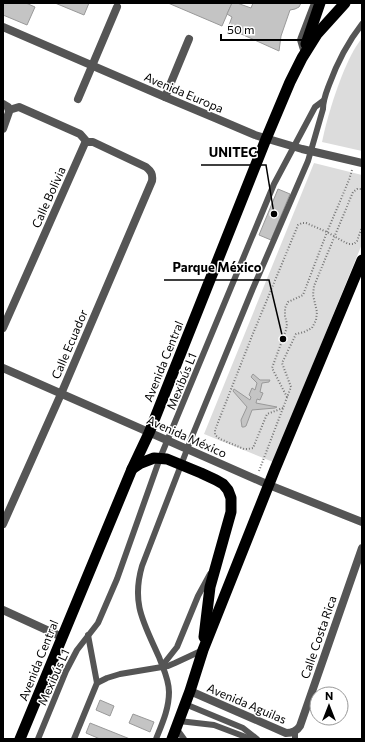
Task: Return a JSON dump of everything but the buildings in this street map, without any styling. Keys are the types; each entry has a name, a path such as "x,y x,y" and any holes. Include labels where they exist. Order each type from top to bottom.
{"highway":[{"path":"303,56 310,29 320,3"},
{"name":"Avenida Central","path":"20,739 132,469 149,433 290,82 303,56 317,34 346,3"},
{"path":"176,729 190,691 202,650 362,261"},
{"path":"132,469 154,458 167,458 201,472 222,484 228,490 231,498 231,512 210,587 202,650"}],"street":[{"path":"78,100 117,7"},
{"name":"Avenida Europa","path":"3,27 266,139 358,162"},
{"path":"165,97 189,39"},
{"path":"3,129 9,115 6,107 19,107 80,134 87,142"},
{"name":"Calle Ecuador","path":"3,524 61,394 152,181 152,172 146,166 93,142 87,142"},
{"name":"Calle Bolivia","path":"3,328 83,146 87,142"},
{"name":"Avenida México","path":"3,368 269,485 362,522"},
{"name":"Calle Costa Rica","path":"295,735 300,726 362,548"},
{"path":"3,610 62,637"},
{"name":"Avenida Aguilas","path":"190,691 286,733 295,735"}],"lane":[{"path":"303,56 301,37 314,3"},
{"name":"Mexibús L1","path":"156,739 166,713 168,702 168,685 162,666 141,617 137,596 137,586 142,566 193,434 251,293 308,161 323,109 323,101 333,74 345,48 362,24"},
{"name":"Mexibús L1","path":"38,739 66,671 77,650 98,623 118,579 160,458 271,192 315,107 323,101"},
{"path":"162,666 177,647 198,596 208,577 216,567"},
{"path":"74,739 97,683 88,635"},
{"path":"97,683 120,674 174,663 202,650"},
{"path":"185,704 242,728 250,737"},
{"path":"176,729 214,726 257,739"},
{"path":"176,729 184,739"}],"path":[{"path":"287,397 272,368 286,330 287,324 285,308 288,302 303,295 327,232 358,162"},
{"path":"256,479 291,387 282,362 296,334 312,328 316,320 317,312 313,294 314,286 353,192 357,189 362,189"},
{"path":"283,408 267,414 253,448 244,449 220,439 215,435 215,430 252,336 298,225 306,223 327,232 348,244 354,244 357,241 362,227"}],"shaded area":[{"path":"362,38 362,151 322,142 331,107 343,73 351,55"},
{"path":"314,163 362,175 362,244 273,462 204,434"}],"place":[{"name":"UNITEC","path":"274,214"},
{"name":"Parque México","path":"283,339"}]}
